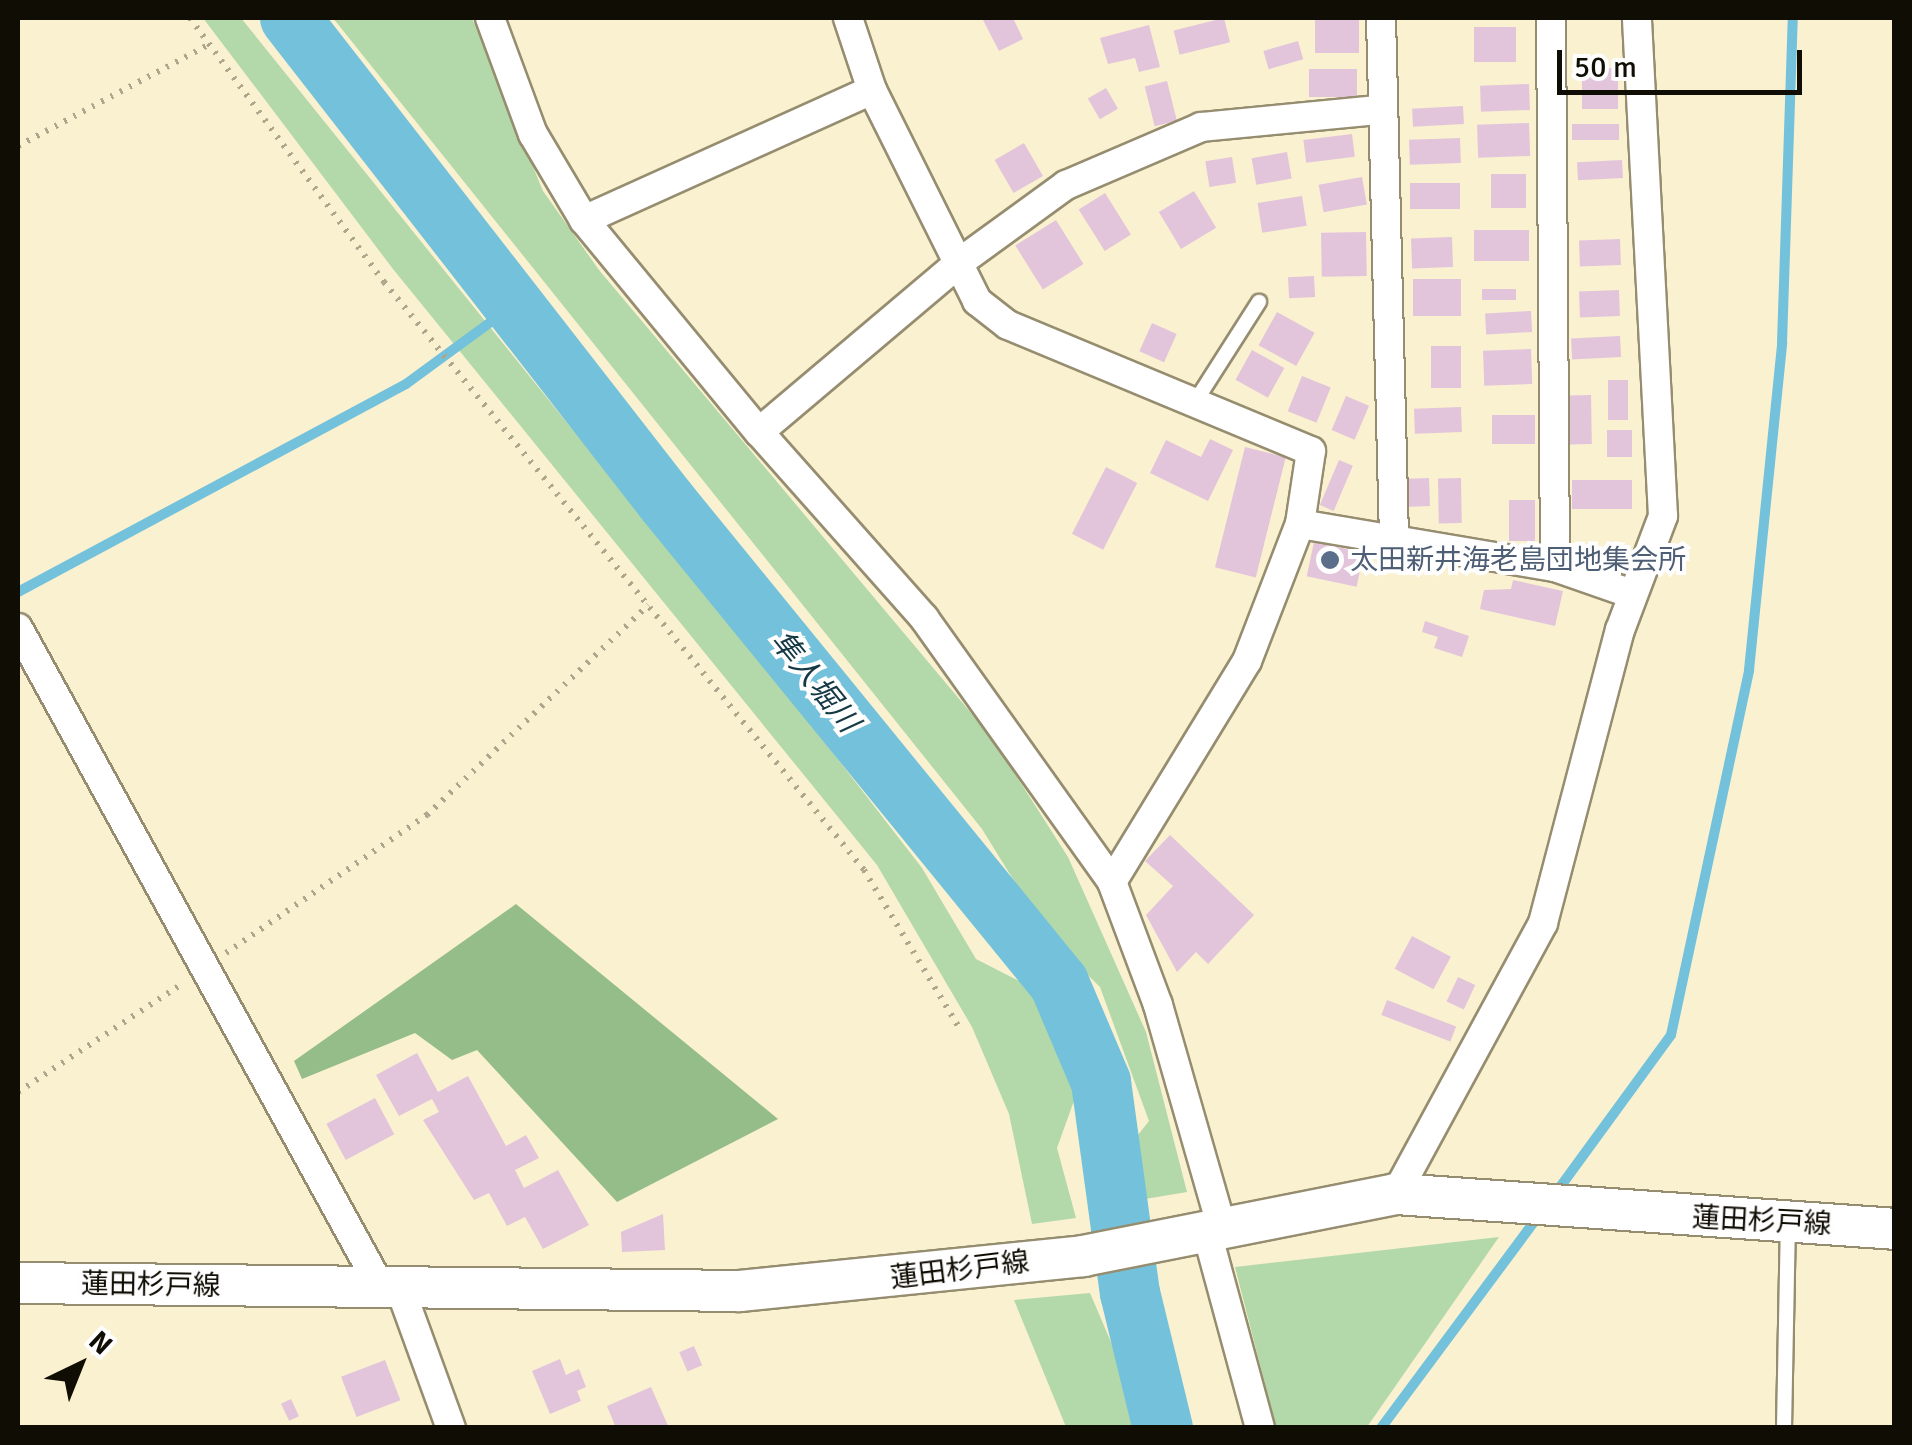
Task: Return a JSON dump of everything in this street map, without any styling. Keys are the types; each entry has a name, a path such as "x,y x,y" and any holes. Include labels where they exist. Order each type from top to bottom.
{"main road":[{"name":"蓮田杉戸線","path":"18,1283 740,1291 1083,1256 1213,1227 1396,1194 1894,1229"}],"street":[{"path":"490,18 533,134 584,220 759,432 924,618 1112,882 1158,1005 1260,1428"},
{"path":"848,18 872,90 977,301 1008,324 1311,451 1300,524 1247,661 1112,882"},
{"path":"1380,18 1379,110 1394,540"},
{"path":"1551,18 1554,568"},
{"path":"1396,1194 1544,922 1632,594 1663,516 1637,18"},
{"path":"584,220 872,90"},
{"path":"759,432 960,262 1066,184 1201,127 1379,110"},
{"path":"1300,524 1554,568 1632,594"},
{"path":"18,628 204,968 391,1288 451,1428"}],"lane":[{"path":"1195,402 1259,302"},
{"path":"1784,1428 1788,1223"}],"path":[{"path":"190,18 384,282 864,870 958,1026"},
{"path":"18,146 208,44"},
{"path":"18,1092 427,815 648,605"}],"green space":[{"path":"203,18 241,18 833,753 922,868 976,959 1029,986 1074,1040 1080,1084 1057,1148 1076,1218 1032,1224 1009,1114 972,1027 877,865 393,269"},
{"path":"333,18 472,18 543,191 599,270 992,738 1068,857 1146,1032 1187,1192 1139,1200 1127,1149 1149,1121 1100,987 1048,936 982,829"},
{"path":"516,904 778,1119 617,1202 477,1050 452,1060 415,1033 302,1079 294,1061"},
{"path":"1499,1237 1367,1427 1276,1427 1235,1267"},
{"path":"1090,1293 1137,1403 1137,1427 1066,1427 1014,1300"}],"building":[{"path":"982,18 1013,18 1023,39 999,51"},
{"path":"1224,18 1230,42 1180,55 1174,31"},
{"path":"1315,18 1359,18 1359,53 1315,53"},
{"path":"1149,25 1160,67 1139,72 1135,58 1108,64 1100,38"},
{"path":"1474,27 1516,27 1516,62 1474,62"},
{"path":"1298,41 1303,59 1269,69 1263,51"},
{"path":"1582,68 1618,68 1618,109 1582,109"},
{"path":"1309,69 1357,69 1357,97 1309,97"},
{"path":"1167,81 1177,121 1155,126 1145,87"},
{"path":"1529,84 1530,110 1481,112 1480,86"},
{"path":"1106,88 1118,109 1100,119 1088,98"},
{"path":"1463,106 1464,124 1413,127 1412,109"},
{"path":"1529,123 1530,156 1478,158 1477,125"},
{"path":"1572,124 1619,124 1619,140 1572,140"},
{"path":"1352,134 1355,157 1306,163 1303,140"},
{"path":"1460,138 1461,163 1410,165 1409,140"},
{"path":"1024,143 1043,176 1014,193 995,160"},
{"path":"1287,152 1292,179 1256,185 1252,158"},
{"path":"1232,157 1236,183 1209,187 1205,161"},
{"path":"1622,160 1623,178 1578,180 1577,162"},
{"path":"1491,174 1526,174 1526,208 1491,208"},
{"path":"1362,177 1367,205 1324,212 1319,185"},
{"path":"1410,183 1460,183 1460,209 1410,209"},
{"path":"1194,191 1216,228 1181,249 1159,212"},
{"path":"1105,193 1131,235 1105,251 1079,209"},
{"path":"1302,196 1307,226 1262,233 1258,203"},
{"path":"1056,220 1084,264 1043,290 1015,245"},
{"path":"1474,230 1529,230 1529,261 1474,261"},
{"path":"1366,232 1367,276 1322,277 1321,233"},
{"path":"1452,237 1453,267 1412,268 1411,238"},
{"path":"1620,239 1621,265 1580,266 1579,240"},
{"path":"1314,276 1315,297 1289,298 1288,277"},
{"path":"1413,279 1461,279 1461,316 1413,316"},
{"path":"1482,289 1516,289 1516,300 1482,300"},
{"path":"1619,290 1620,316 1580,317 1579,291"},
{"path":"1531,311 1532,332 1486,334 1485,313"},
{"path":"1277,312 1315,333 1296,366 1259,345"},
{"path":"1152,323 1177,334 1164,362 1139,351"},
{"path":"1620,336 1621,357 1572,360 1571,339"},
{"path":"1431,346 1461,346 1461,388 1431,388"},
{"path":"1531,349 1532,384 1484,386 1483,351"},
{"path":"1252,350 1284,368 1268,398 1236,380"},
{"path":"1302,376 1331,388 1317,423 1288,411"},
{"path":"1608,380 1628,380 1628,420 1608,420"},
{"path":"1569,395 1591,395 1592,444 1570,444"},
{"path":"1346,396 1369,406 1355,440 1332,430"},
{"path":"1461,407 1462,432 1415,434 1414,409"},
{"path":"1492,415 1535,415 1535,444 1492,444"},
{"path":"1607,430 1632,430 1632,457 1607,457"},
{"path":"1210,439 1233,450 1208,501 1150,473 1166,440 1201,457"},
{"path":"1245,447 1286,457 1256,577 1215,567"},
{"path":"1339,460 1353,466 1334,511 1320,505"},
{"path":"1106,467 1137,483 1103,550 1072,534"},
{"path":"1429,478 1430,506 1404,507 1403,479"},
{"path":"1438,478 1461,478 1462,523 1439,523"},
{"path":"1572,480 1632,480 1632,509 1572,509"},
{"path":"1509,500 1535,500 1535,541 1509,541"},
{"path":"1314,542 1364,553 1357,587 1307,576"},
{"path":"1513,580 1563,591 1555,626 1480,609 1484,590 1511,589"},
{"path":"1425,621 1469,636 1462,657 1434,648 1438,637 1422,632"},
{"path":"1170,835 1254,915 1208,964 1196,952 1177,972 1146,915 1173,886 1145,861"},
{"path":"1412,936 1451,957 1433,989 1395,969"},
{"path":"1458,977 1475,985 1464,1010 1447,1001"},
{"path":"1387,1000 1456,1027 1450,1041 1381,1015"},
{"path":"417,1053 438,1092 468,1076 506,1146 526,1135 539,1158 515,1170 524,1188 558,1170 589,1225 543,1249 525,1217 507,1226 489,1193 474,1200 423,1120 439,1112 432,1099 399,1116 376,1075"},
{"path":"375,1098 394,1134 346,1160 326,1124"},
{"path":"663,1214 665,1250 622,1252 621,1232"},
{"path":"694,1346 702,1365 687,1372 679,1352"},
{"path":"560,1359 566,1375 579,1369 586,1387 577,1391 581,1401 550,1414 532,1371"},
{"path":"385,1360 400,1400 357,1417 341,1377"},
{"path":"651,1387 669,1428 616,1428 607,1406"},
{"path":"291,1399 299,1416 289,1421 281,1404"}],"waterway":[{"name":"隼人堀川","path":"290,18 666,501 1059,983 1101,1082 1130,1293 1163,1428"},
{"path":"1555,1194 1671,1035 1749,670 1782,343 1793,18"},
{"path":"18,592 406,384 514,305"},
{"path":"1381,1428 1539,1215"}],"place":[{"name":"太田新井海老島団地集会所","path":"1330,560"}]}
